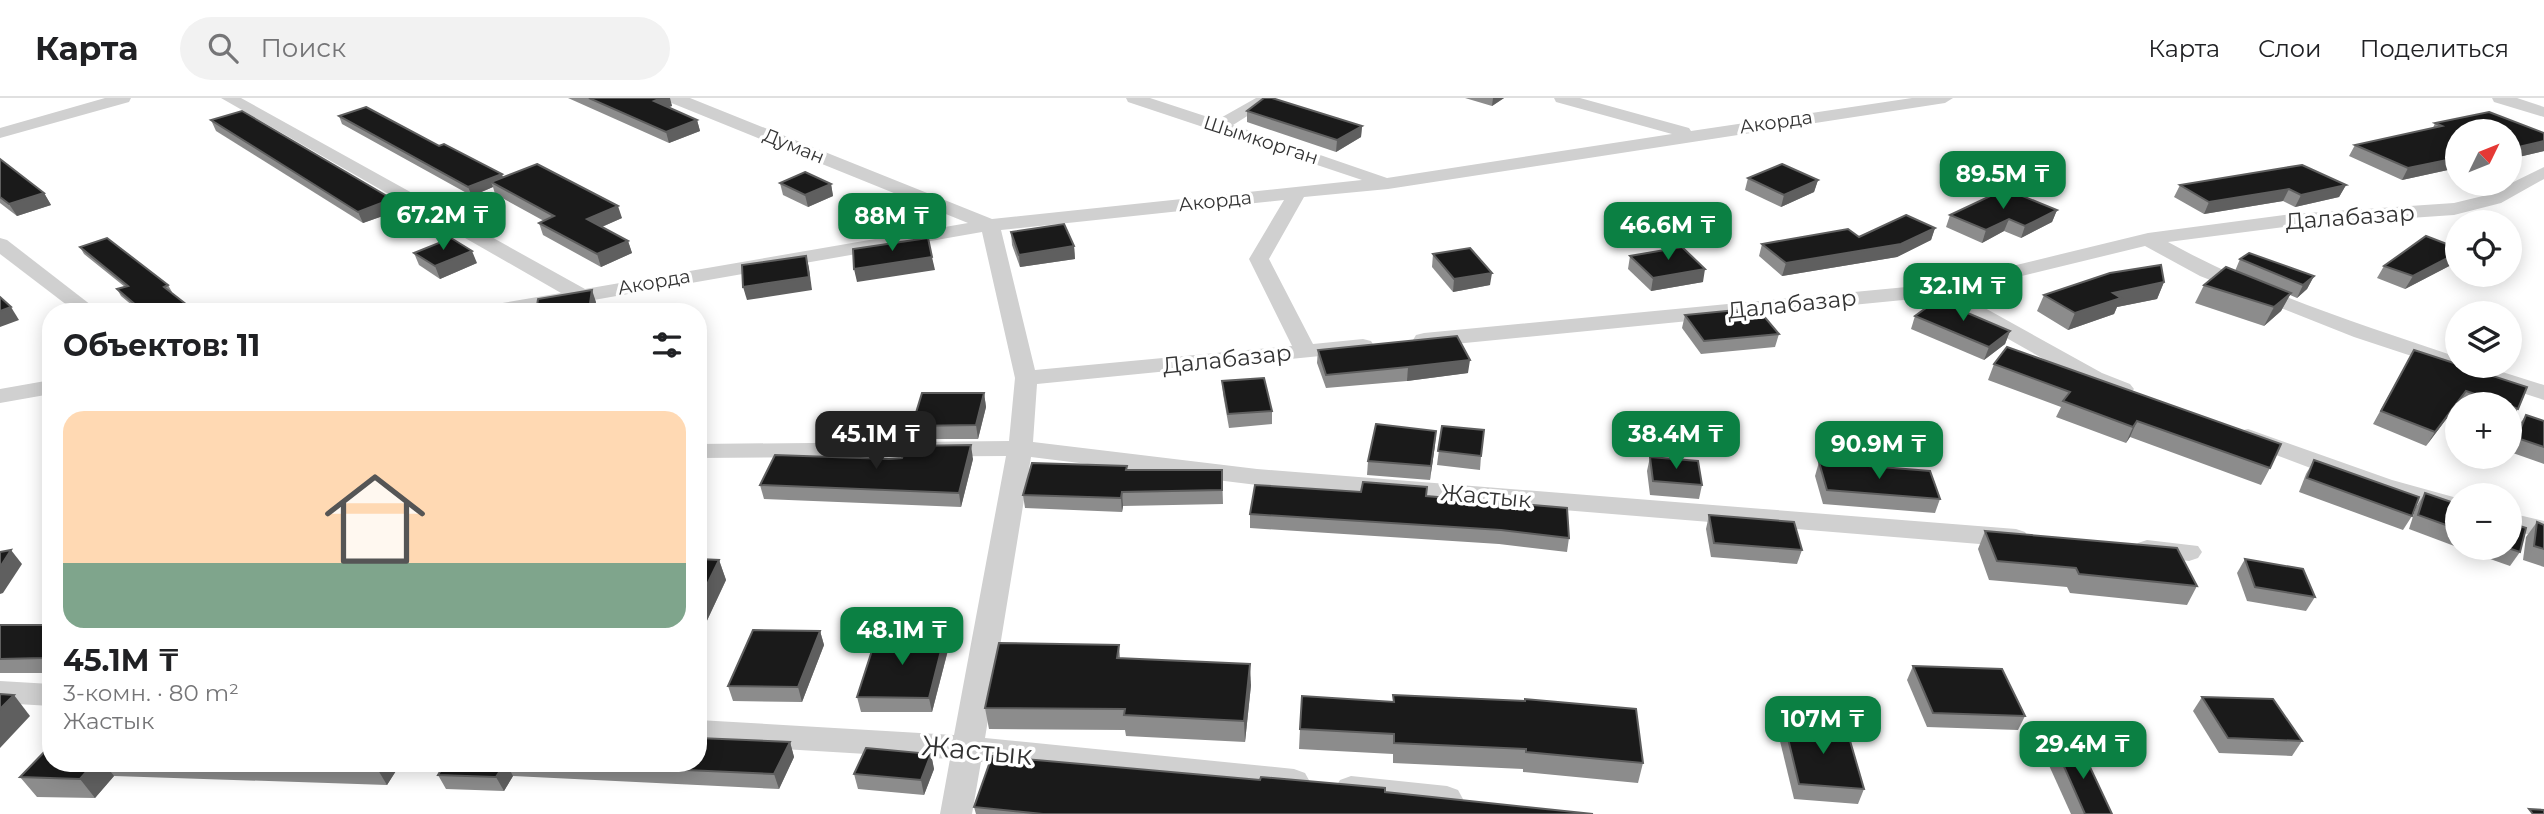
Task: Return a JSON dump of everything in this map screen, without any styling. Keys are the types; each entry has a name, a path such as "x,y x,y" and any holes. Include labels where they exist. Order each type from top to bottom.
{"street":[{"path":"0,133 123,98"},
{"path":"229,98 581,295"},
{"name":"Думан","path":"675,98 990,225"},
{"name":"Шымкорган","path":"1134,98 1388,183"},
{"path":"1219,126 1268,98"},
{"path":"1562,98 1693,134"},
{"name":"Акорда","path":"536,303 990,225 1388,183 1693,134 1945,98"},
{"path":"2500,98 2544,112"},
{"path":"1306,351 1259,259 1317,176 1312,158"},
{"name":"Далабазар","path":"1026,378 1938,290 2148,239 2292,220 2454,209 2494,199 2544,172"},
{"path":"956,814 1020,448 1026,378 990,225"},
{"path":"2148,239 2207,272 2361,332 2445,360"},
{"path":"0,244 78,303"},
{"path":"1938,290 2094,378 2144,397"},
{"path":"2498,378 2544,393"},
{"path":"0,396 42,389"},
{"path":"2232,429 2383,485 2445,503"},
{"name":"Жастык","path":"707,451 1020,448 1256,477 2038,540"},
{"path":"2522,524 2544,530"},
{"path":"2121,547 2189,552"},
{"path":"0,692 42,694"},
{"name":"Жастык","path":"707,733 967,748 1479,802"}],"building":[{"path":"589,98 661,98 654,101 697,120 666,132"},
{"path":"1264,98 1272,98 1362,126 1337,140 1247,111"},
{"path":"366,107 439,146 444,144 502,174 468,187 339,116"},
{"path":"242,111 392,199 358,212 211,120"},
{"path":"2489,112 2507,119 2455,119"},
{"path":"2445,121 2445,160 2408,168 2355,145 2442,126 2435,123"},
{"path":"2522,125 2544,133 2544,141 2522,146"},
{"path":"0,159 44,193 9,204 0,197"},
{"path":"537,164 618,206 587,219 628,241 597,254 539,223 554,216 491,182"},
{"path":"1782,164 1818,180 1784,195 1748,178"},
{"path":"2302,165 2346,185 2301,195 2289,189 2209,202 2180,185"},
{"path":"805,172 831,184 805,195 780,183"},
{"path":"2005,189 2057,210 2025,226 2009,219 1986,230 1950,215"},
{"path":"1906,215 1935,228 1901,244 1786,263 1762,244 1848,229 1859,237"},
{"path":"1064,224 1074,246 1019,255 1011,232"},
{"path":"2426,236 2445,243 2445,259 2413,276 2384,266"},
{"path":"107,238 168,285 164,287 184,303 133,303 117,289 128,286 80,247"},
{"path":"451,238 472,251 435,266 414,253"},
{"path":"928,238 932,257 854,269 853,249"},
{"path":"1682,247 1705,269 1653,278 1630,256"},
{"path":"1470,248 1492,273 1454,279 1433,254"},
{"path":"2249,253 2314,276 2303,285 2240,259"},
{"path":"806,256 809,277 743,287 742,265"},
{"path":"2161,265 2164,282 2113,293 2121,298 2075,313 2044,295 2110,273"},
{"path":"2226,267 2291,293 2274,307 2204,285"},
{"path":"592,290 590,303 537,303 538,299"},
{"path":"0,297 11,307 0,311"},
{"path":"1937,300 2010,331 1989,347 1915,316"},
{"path":"1757,308 1779,334 1704,341 1685,315"},
{"path":"1457,336 1470,360 1326,375 1318,350"},
{"path":"2007,347 2281,444 2270,468 2137,421 2133,427 2063,401 2070,392 1994,364"},
{"path":"2414,350 2445,360 2445,378 2499,378 2527,387 2522,399 2522,392 2445,392 2445,419 2435,432 2381,411"},
{"path":"1264,378 1272,411 1228,414 1222,381"},
{"path":"922,393 984,393 976,425 912,426"},
{"path":"2526,415 2544,421 2544,447 2522,440 2522,425"},
{"path":"1376,424 1436,431 1431,466 1368,461"},
{"path":"1442,426 1484,430 1481,456 1438,451"},
{"path":"971,445 959,493 760,485 775,455 889,459 902,458 906,446"},
{"path":"1650,457 1698,461 1702,485 1653,481"},
{"path":"2314,460 2419,497 2412,516 2307,478"},
{"path":"1819,462 1930,471 1940,499 1827,490"},
{"path":"1032,463 1127,466 1126,470 1222,470 1222,490 1122,492 1121,498 1023,495"},
{"path":"1363,482 1427,487 1426,496 1567,508 1569,538 1501,530 1250,514 1255,485 1361,492"},
{"path":"2425,493 2445,500 2445,525 2418,515"},
{"path":"1709,515 1794,522 1802,550 1714,543"},
{"path":"2537,522 2544,525 2544,549 2534,546"},
{"path":"2522,527 2526,528 2522,544"},
{"path":"1985,531 2177,548 2197,586 2079,574 2076,568 1997,561"},
{"path":"11,550 0,567 0,552"},
{"path":"707,559 719,560 707,585"},
{"path":"2245,559 2303,569 2315,597 2255,587"},
{"path":"0,625 42,625 42,658 0,659"},
{"path":"753,630 820,631 798,687 728,686"},
{"path":"877,635 945,635 929,698 857,697"},
{"path":"999,643 1119,645 1117,658 1250,664 1244,721 1124,715 1125,709 985,708"},
{"path":"1913,666 2002,669 2025,716 1933,713"},
{"path":"0,694 14,695 0,709"},
{"path":"1393,695 1525,699 1636,709 1643,763 1526,752 1526,749 1394,743 1394,734 1300,729 1302,696 1394,702"},
{"path":"2202,697 2273,699 2302,741 2228,738"},
{"path":"1784,722 1846,727 1864,789 1799,784"},
{"path":"707,738 790,742 774,774 707,771"},
{"path":"2055,746 2081,748 2112,814 2085,814"},
{"path":"866,748 931,754 921,780 854,774"},
{"path":"42,754 42,772 86,772 80,779 20,777"},
{"path":"992,756 1260,780 1261,777 1385,788 1385,792 1593,814 1043,814 974,807"},
{"path":"440,772 499,772 496,777 438,775"},
{"path":"2529,809 2544,810 2544,814 2533,814"}]}
